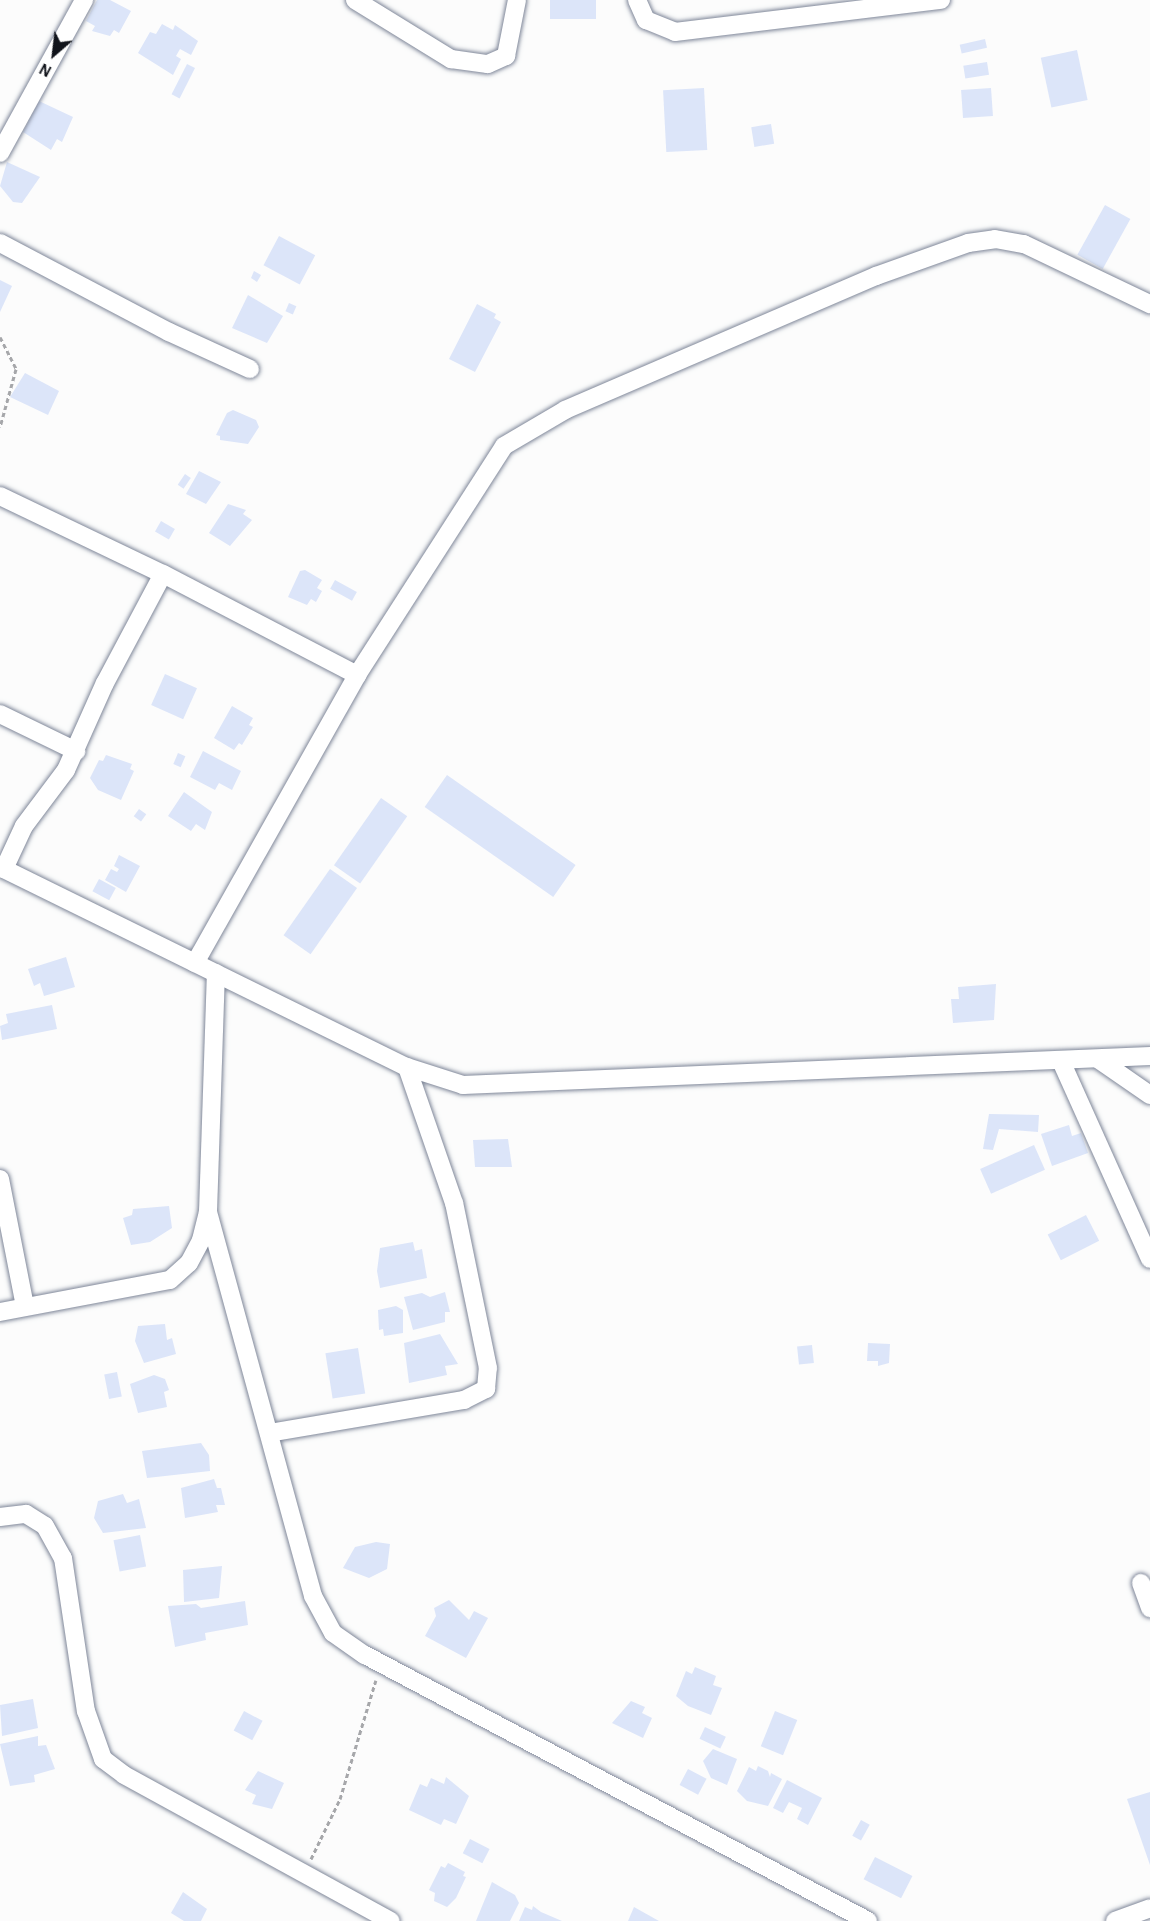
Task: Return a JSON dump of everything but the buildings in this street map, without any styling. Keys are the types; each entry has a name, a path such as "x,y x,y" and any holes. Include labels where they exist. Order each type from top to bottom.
{"street":[{"path":"0,153 84,0"},
{"path":"355,0 451,59 488,64 506,56 517,0"},
{"path":"638,0 646,20 675,32 873,4 941,0"},
{"path":"195,963 357,675 504,446 565,410 876,276 968,243 995,239 1024,244 1150,304"},
{"path":"0,243 169,332 250,369"},
{"path":"0,496 163,574 357,675"},
{"path":"163,574 105,683 76,751 24,826 2,868 216,974 407,1067 463,1085 526,1085 1150,1056"},
{"path":"0,714 76,751"},
{"path":"0,1312 170,1280 189,1263 201,1240 208,1212 216,974"},
{"path":"1098,1059 1150,1095"},
{"path":"1061,1060 1150,1259"},
{"path":"269,1433 464,1400 486,1389 488,1368 454,1203 407,1067"},
{"path":"0,1179 25,1307"},
{"path":"208,1212 313,1596 333,1633 381,1664 868,1921"},
{"path":"0,1517 27,1514 45,1526 63,1558 86,1711 103,1759 124,1775 391,1921"},
{"path":"1141,1583 1150,1608"},
{"path":"1115,1921 1150,1908"}],"path":[{"path":"0,337 16,369 0,427"},
{"path":"304,1874 340,1799 381,1664"}]}
